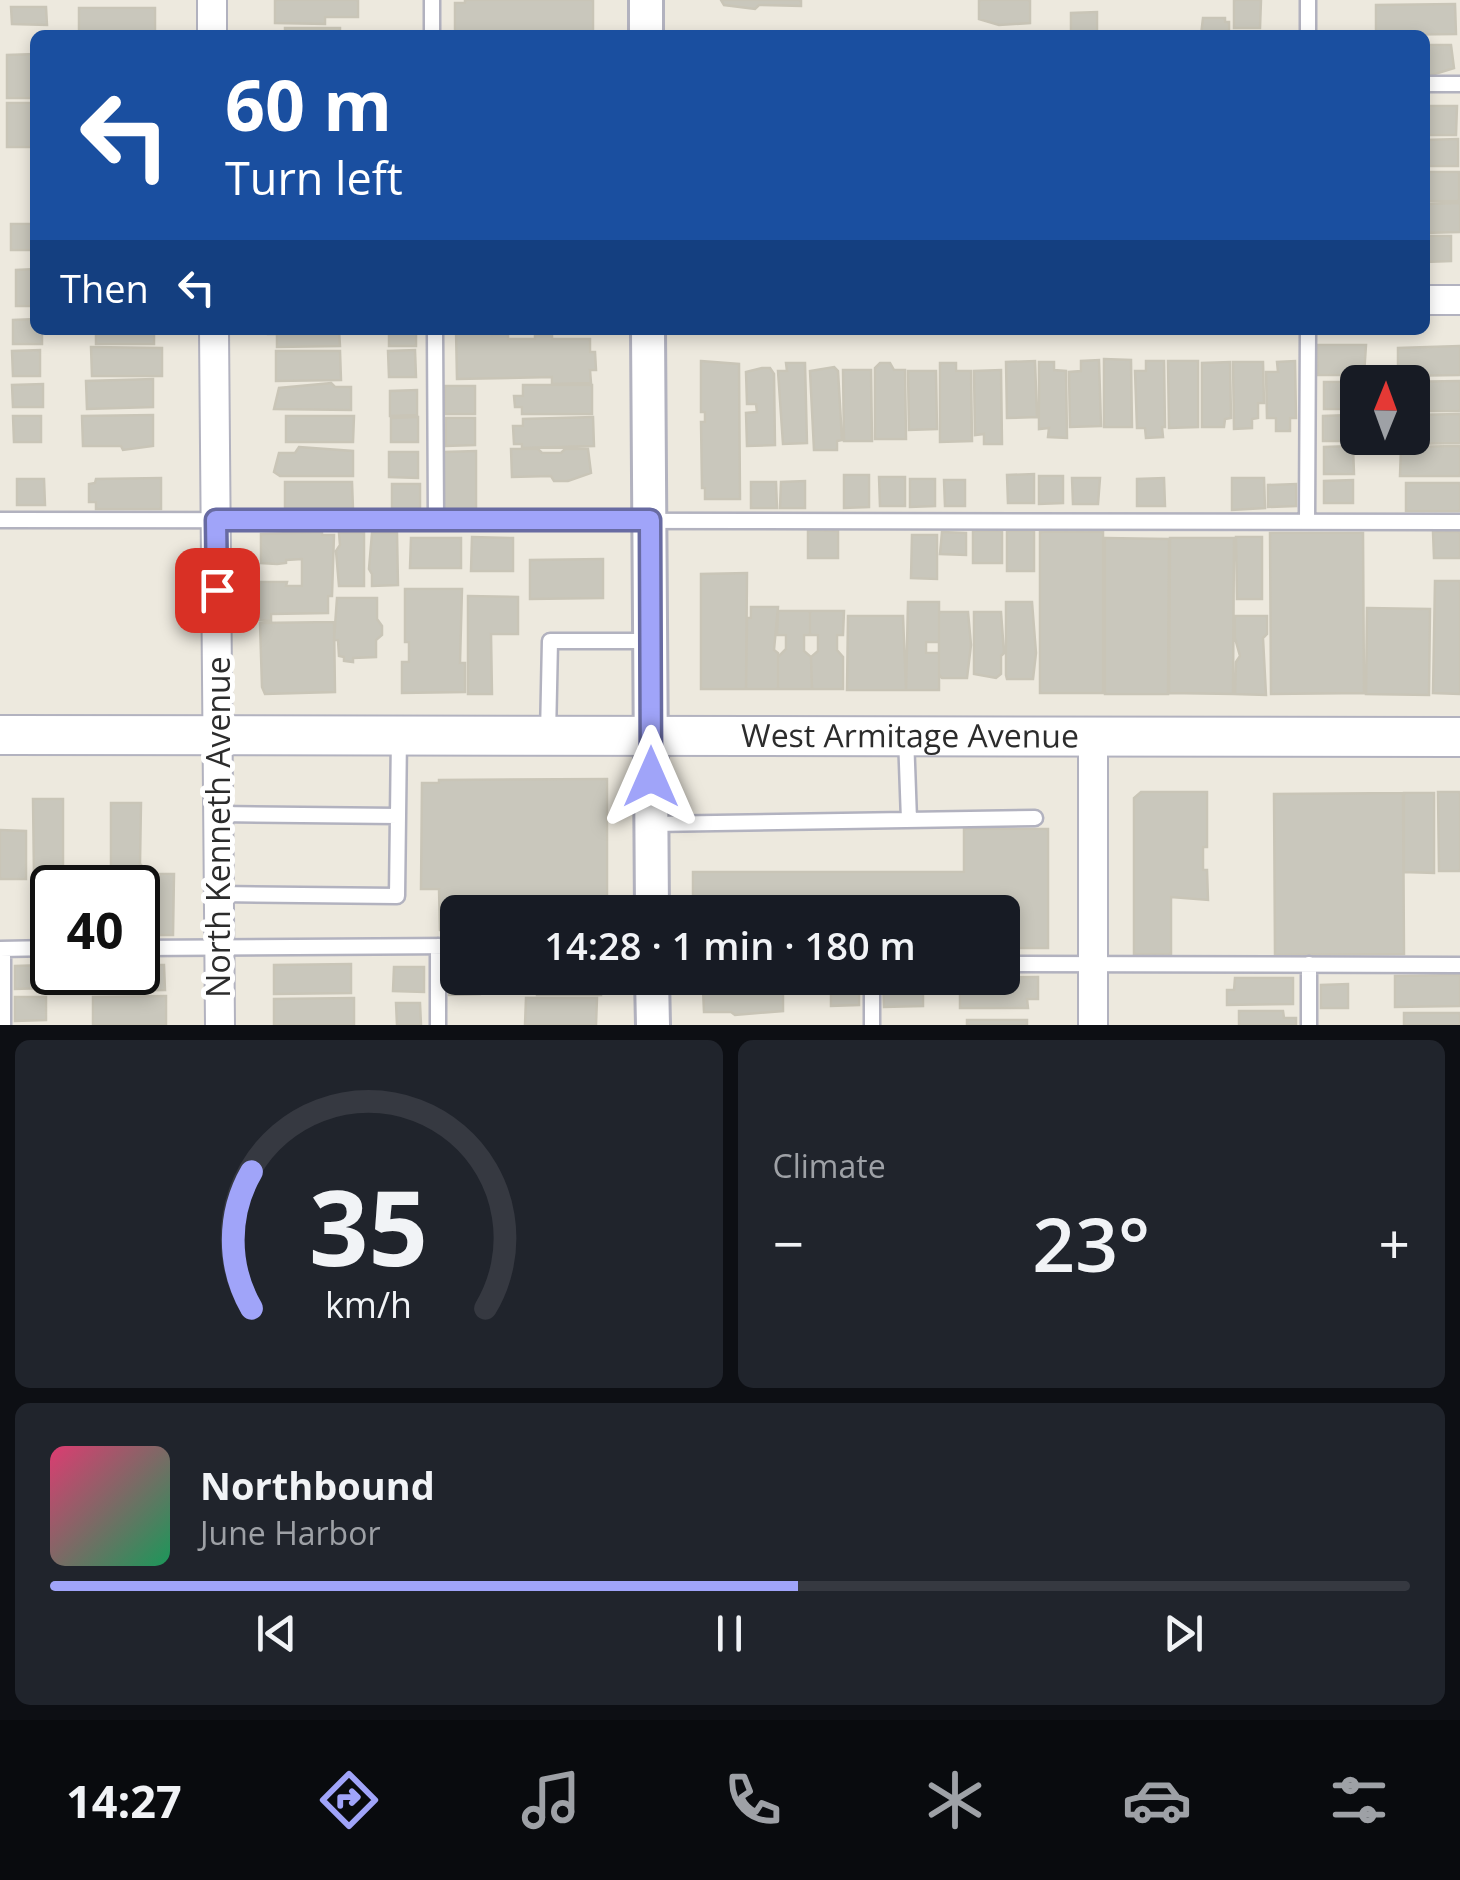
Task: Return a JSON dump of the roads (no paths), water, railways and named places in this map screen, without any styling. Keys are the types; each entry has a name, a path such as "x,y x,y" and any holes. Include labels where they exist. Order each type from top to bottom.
{"main road":[{"name":"West Armitage Avenue","path":"0,736 1460,737"}],"street":[{"path":"212,0 212,30"},
{"path":"646,0 646,30"},
{"path":"1430,300 1460,300"},
{"name":"North Kenneth Avenue","path":"214,335 220,1025"},
{"path":"648,335 652,895"},
{"path":"1092,736 1093,1025"},
{"path":"652,995 652,1025"}],"lane":[{"path":"432,0 432,30"},
{"path":"1308,0 1308,30"},
{"path":"1430,84 1460,84"},
{"path":"435,335 436,520"},
{"path":"1307,521 1308,335"},
{"path":"0,520 1460,522"},
{"path":"548,736 550,641 650,642"},
{"path":"220,894 397,896 399,735"},
{"path":"906,736 909,820"},
{"path":"219,814 398,816"},
{"path":"652,824 1036,818"},
{"path":"160,948 438,946 438,1025"},
{"path":"3,1025 1,948 30,948"},
{"path":"1020,964 1460,965"},
{"path":"1309,964 1310,1025"},
{"path":"872,995 872,1025"}]}
